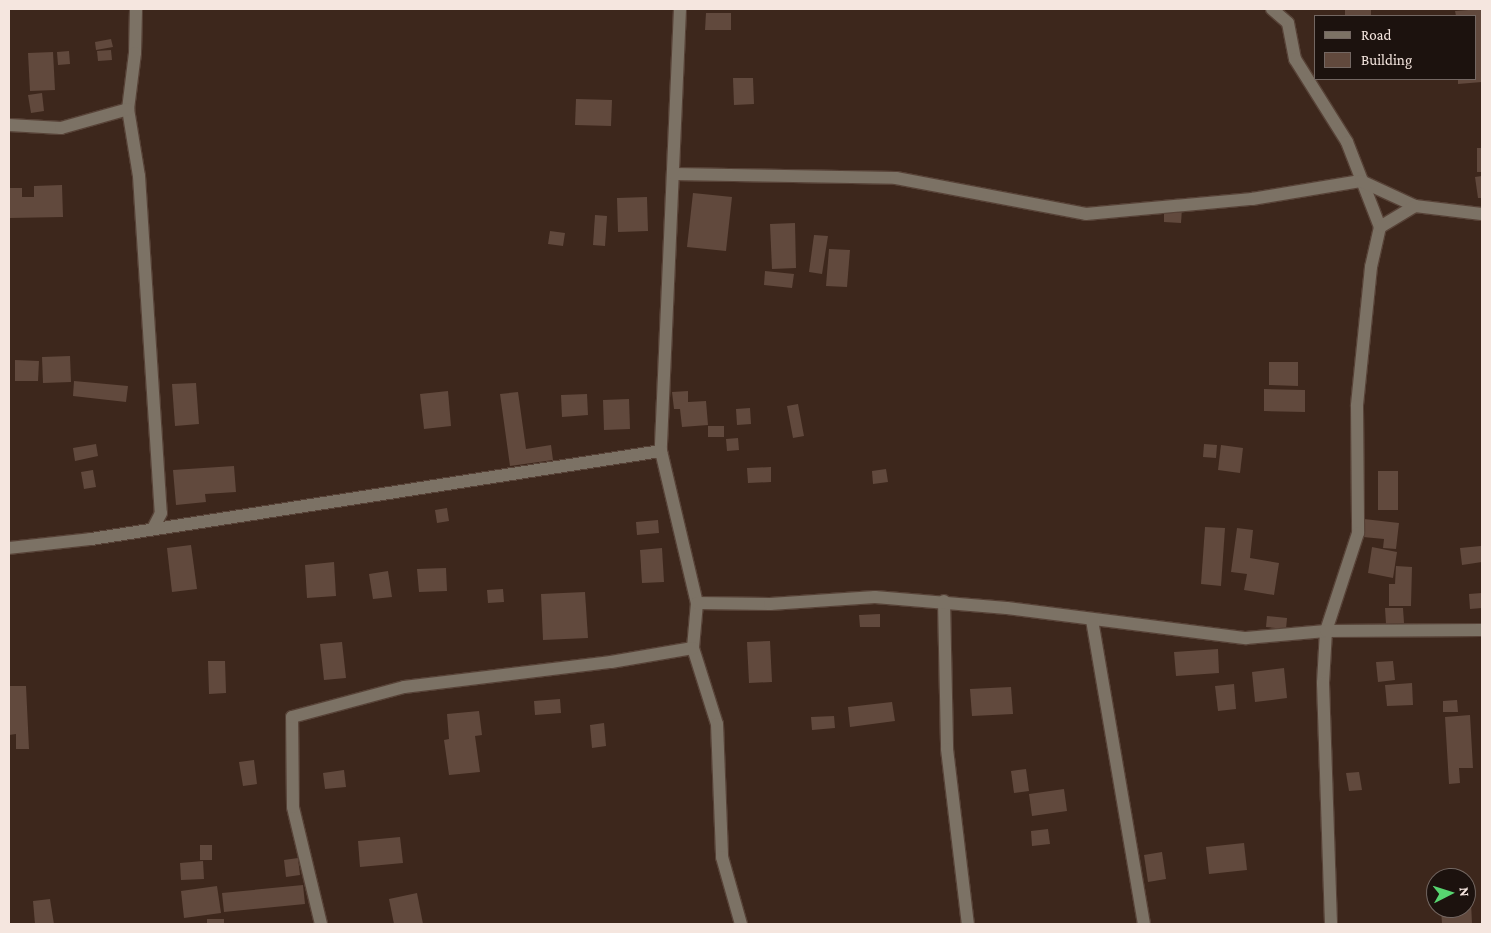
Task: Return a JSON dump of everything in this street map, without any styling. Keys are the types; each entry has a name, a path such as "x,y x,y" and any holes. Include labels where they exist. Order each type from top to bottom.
{"street":[{"path":"136,9 135,53 128,109 139,176 161,513 154,529"},
{"path":"680,9 661,451 697,603 693,648 717,724 722,857 741,924"},
{"path":"1272,9 1288,23 1295,59 1348,142 1361,181 1380,227 1371,267 1357,406 1358,533 1326,631 1323,683 1332,924"},
{"path":"9,125 61,128 128,109"},
{"path":"674,174 896,178 1086,214 1252,199 1361,181 1415,206 1482,214"},
{"path":"1380,227 1415,206"},
{"path":"9,548 154,529 661,451"},
{"path":"697,603 770,604 875,597 944,601 1246,638 1326,631 1482,630"},
{"path":"944,601 947,750 968,924"},
{"path":"1092,620 1144,924"},
{"path":"321,924 293,807 292,716 404,687 611,662 693,648"}],"building":[{"path":"1345,9 1371,9 1371,15 1345,15"},
{"path":"1482,9 1482,82 1458,84 1458,80 1476,80 1476,15 1456,15 1455,11"},
{"path":"706,13 731,13 731,30 705,30"},
{"path":"111,39 113,47 96,50 95,42"},
{"path":"111,50 112,60 98,61 97,51"},
{"path":"69,51 70,64 58,65 57,52"},
{"path":"53,52 55,90 30,91 28,53"},
{"path":"733,78 753,78 754,104 734,105"},
{"path":"42,93 44,111 31,113 28,95"},
{"path":"576,99 612,100 611,126 575,125"},
{"path":"1477,148 1482,148 1482,172 1477,172"},
{"path":"1482,176 1482,198 1478,198 1475,177"},
{"path":"62,185 63,217 9,218 9,188 22,188 22,197 34,197 34,186"},
{"path":"693,193 732,197 726,251 687,247"},
{"path":"647,197 648,231 618,232 617,198"},
{"path":"1164,208 1182,209 1181,223 1164,222"},
{"path":"595,215 607,216 605,246 593,245"},
{"path":"795,223 796,268 772,269 770,224"},
{"path":"550,231 565,233 563,246 548,244"},
{"path":"814,235 828,236 822,274 809,272"},
{"path":"829,249 850,250 847,287 826,286"},
{"path":"765,271 794,274 792,288 764,285"},
{"path":"70,356 71,382 43,383 42,357"},
{"path":"15,360 39,361 38,381 15,381"},
{"path":"1269,362 1298,362 1298,386 1269,385"},
{"path":"74,381 128,386 126,402 73,396"},
{"path":"196,383 199,424 175,426 172,384"},
{"path":"1264,389 1305,390 1305,412 1264,411"},
{"path":"448,391 451,426 424,429 420,394"},
{"path":"688,391 688,402 706,401 708,425 682,427 680,409 674,409 672,392"},
{"path":"518,392 526,449 551,445 553,460 510,466 500,394"},
{"path":"587,394 588,415 562,417 561,395"},
{"path":"629,399 630,429 604,430 603,400"},
{"path":"798,404 804,436 793,438 787,406"},
{"path":"750,408 751,424 737,425 736,409"},
{"path":"708,426 724,426 724,437 708,437"},
{"path":"738,438 739,450 727,451 726,439"},
{"path":"96,444 98,456 75,461 73,448"},
{"path":"1204,444 1217,445 1216,458 1203,457"},
{"path":"1221,445 1243,448 1240,473 1218,470"},
{"path":"234,466 236,492 205,494 206,502 176,505 173,470"},
{"path":"771,467 771,482 748,483 747,468"},
{"path":"886,469 888,482 873,484 872,471"},
{"path":"93,470 96,487 84,489 81,472"},
{"path":"1378,471 1398,471 1398,510 1378,510"},
{"path":"447,508 449,521 437,523 435,510"},
{"path":"1364,519 1399,523 1396,549 1383,548 1384,539 1363,537"},
{"path":"658,520 659,533 637,535 636,522"},
{"path":"1205,527 1225,528 1221,586 1201,584"},
{"path":"1237,528 1253,530 1250,558 1279,563 1274,595 1244,590 1247,574 1231,572"},
{"path":"191,545 197,589 172,592 167,548"},
{"path":"1481,546 1482,562 1462,565 1460,548"},
{"path":"1372,547 1397,552 1393,578 1368,573"},
{"path":"662,548 664,582 642,583 640,550"},
{"path":"334,562 336,596 307,598 305,565"},
{"path":"1396,566 1412,567 1411,606 1389,606 1389,584 1395,584"},
{"path":"446,568 447,591 419,592 417,569"},
{"path":"388,571 392,597 373,599 369,574"},
{"path":"503,589 504,602 488,603 487,590"},
{"path":"585,592 588,638 543,640 541,594"},
{"path":"1482,593 1482,608 1470,609 1469,594"},
{"path":"1385,608 1403,608 1404,623 1386,624"},
{"path":"880,614 880,627 860,627 859,615"},
{"path":"1267,616 1287,618 1286,629 1266,627"},
{"path":"770,641 772,682 749,683 747,642"},
{"path":"342,642 346,678 324,680 320,644"},
{"path":"1218,649 1219,673 1176,676 1174,652"},
{"path":"208,661 225,661 226,693 209,694"},
{"path":"1393,661 1395,680 1378,682 1376,662"},
{"path":"1284,668 1287,698 1255,702 1252,672"},
{"path":"1412,683 1413,705 1387,706 1385,685"},
{"path":"1234,684 1236,709 1218,711 1215,686"},
{"path":"9,686 26,686 29,749 16,749 16,734 9,735"},
{"path":"1011,687 1013,714 972,716 970,689"},
{"path":"560,699 561,713 535,715 534,701"},
{"path":"1457,700 1458,712 1443,712 1443,701"},
{"path":"892,702 895,721 850,727 848,707"},
{"path":"479,711 482,735 475,736 480,772 449,775 444,740 449,739 447,714"},
{"path":"1470,715 1473,768 1459,768 1460,783 1449,784 1445,717"},
{"path":"834,716 835,728 812,730 811,717"},
{"path":"604,723 606,746 592,748 590,725"},
{"path":"254,760 257,784 243,786 239,762"},
{"path":"1026,769 1029,791 1014,793 1011,771"},
{"path":"344,770 346,787 325,789 323,773"},
{"path":"1359,772 1362,790 1349,791 1346,773"},
{"path":"1064,789 1067,811 1032,816 1029,794"},
{"path":"1048,829 1050,844 1032,846 1031,831"},
{"path":"400,837 403,863 360,867 358,841"},
{"path":"1244,843 1247,870 1209,874 1206,847"},
{"path":"200,845 212,845 212,860 200,860"},
{"path":"1162,852 1166,879 1148,882 1144,855"},
{"path":"298,858 300,875 286,877 284,860"},
{"path":"203,861 204,879 181,880 180,863"},
{"path":"303,885 305,904 224,912 222,893"},
{"path":"217,886 221,913 184,918 181,891"},
{"path":"417,893 423,924 394,924 389,899"},
{"path":"50,899 54,924 35,924 33,901"},
{"path":"1442,918 1472,918 1472,924 1442,924"},
{"path":"207,919 224,919 224,924 207,924"}]}
